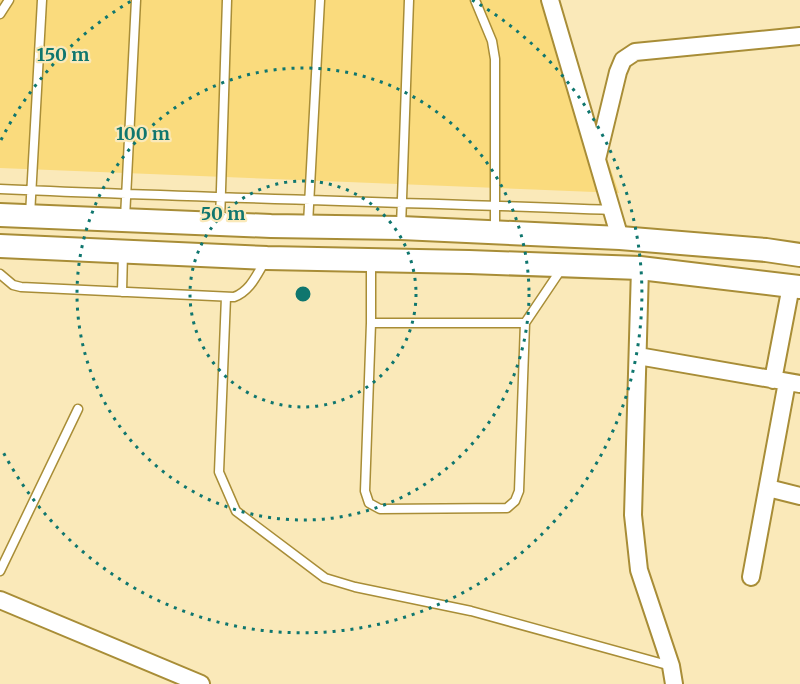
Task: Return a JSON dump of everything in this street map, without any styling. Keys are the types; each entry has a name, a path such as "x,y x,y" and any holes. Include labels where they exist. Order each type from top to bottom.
{"street":[{"path":"550,0 620,238"},
{"path":"597,159 618,72 623,60 635,52 800,36"},
{"path":"0,215 308,227 401,228 620,238 800,255"},
{"path":"0,246 267,258 640,268 796,286 787,382 751,577"},
{"path":"640,268 633,515 639,570 671,666 674,684"},
{"path":"638,356 787,382"},
{"path":"768,488 800,496"},
{"path":"0,600 201,684"}],"lane":[{"path":"0,14 9,0"},
{"path":"30,216 42,0"},
{"path":"125,220 136,0"},
{"path":"220,224 227,0"},
{"path":"308,227 320,0"},
{"path":"401,228 409,0"},
{"path":"475,0 492,41 495,58 495,233"},
{"path":"0,189 220,199 402,202 612,210"},
{"path":"122,292 123,252"},
{"path":"0,274 13,285 21,287 234,297 243,293 267,258"},
{"path":"371,260 365,491 369,503 380,509 507,508 515,501 519,490 525,323 564,265"},
{"path":"226,297 219,472 236,511 325,578 355,587 471,611 671,666"},
{"path":"371,323 525,323"},
{"path":"0,571 78,409"}],"shaded area":[{"path":"0,0 552,0 619,193 0,168"}]}
